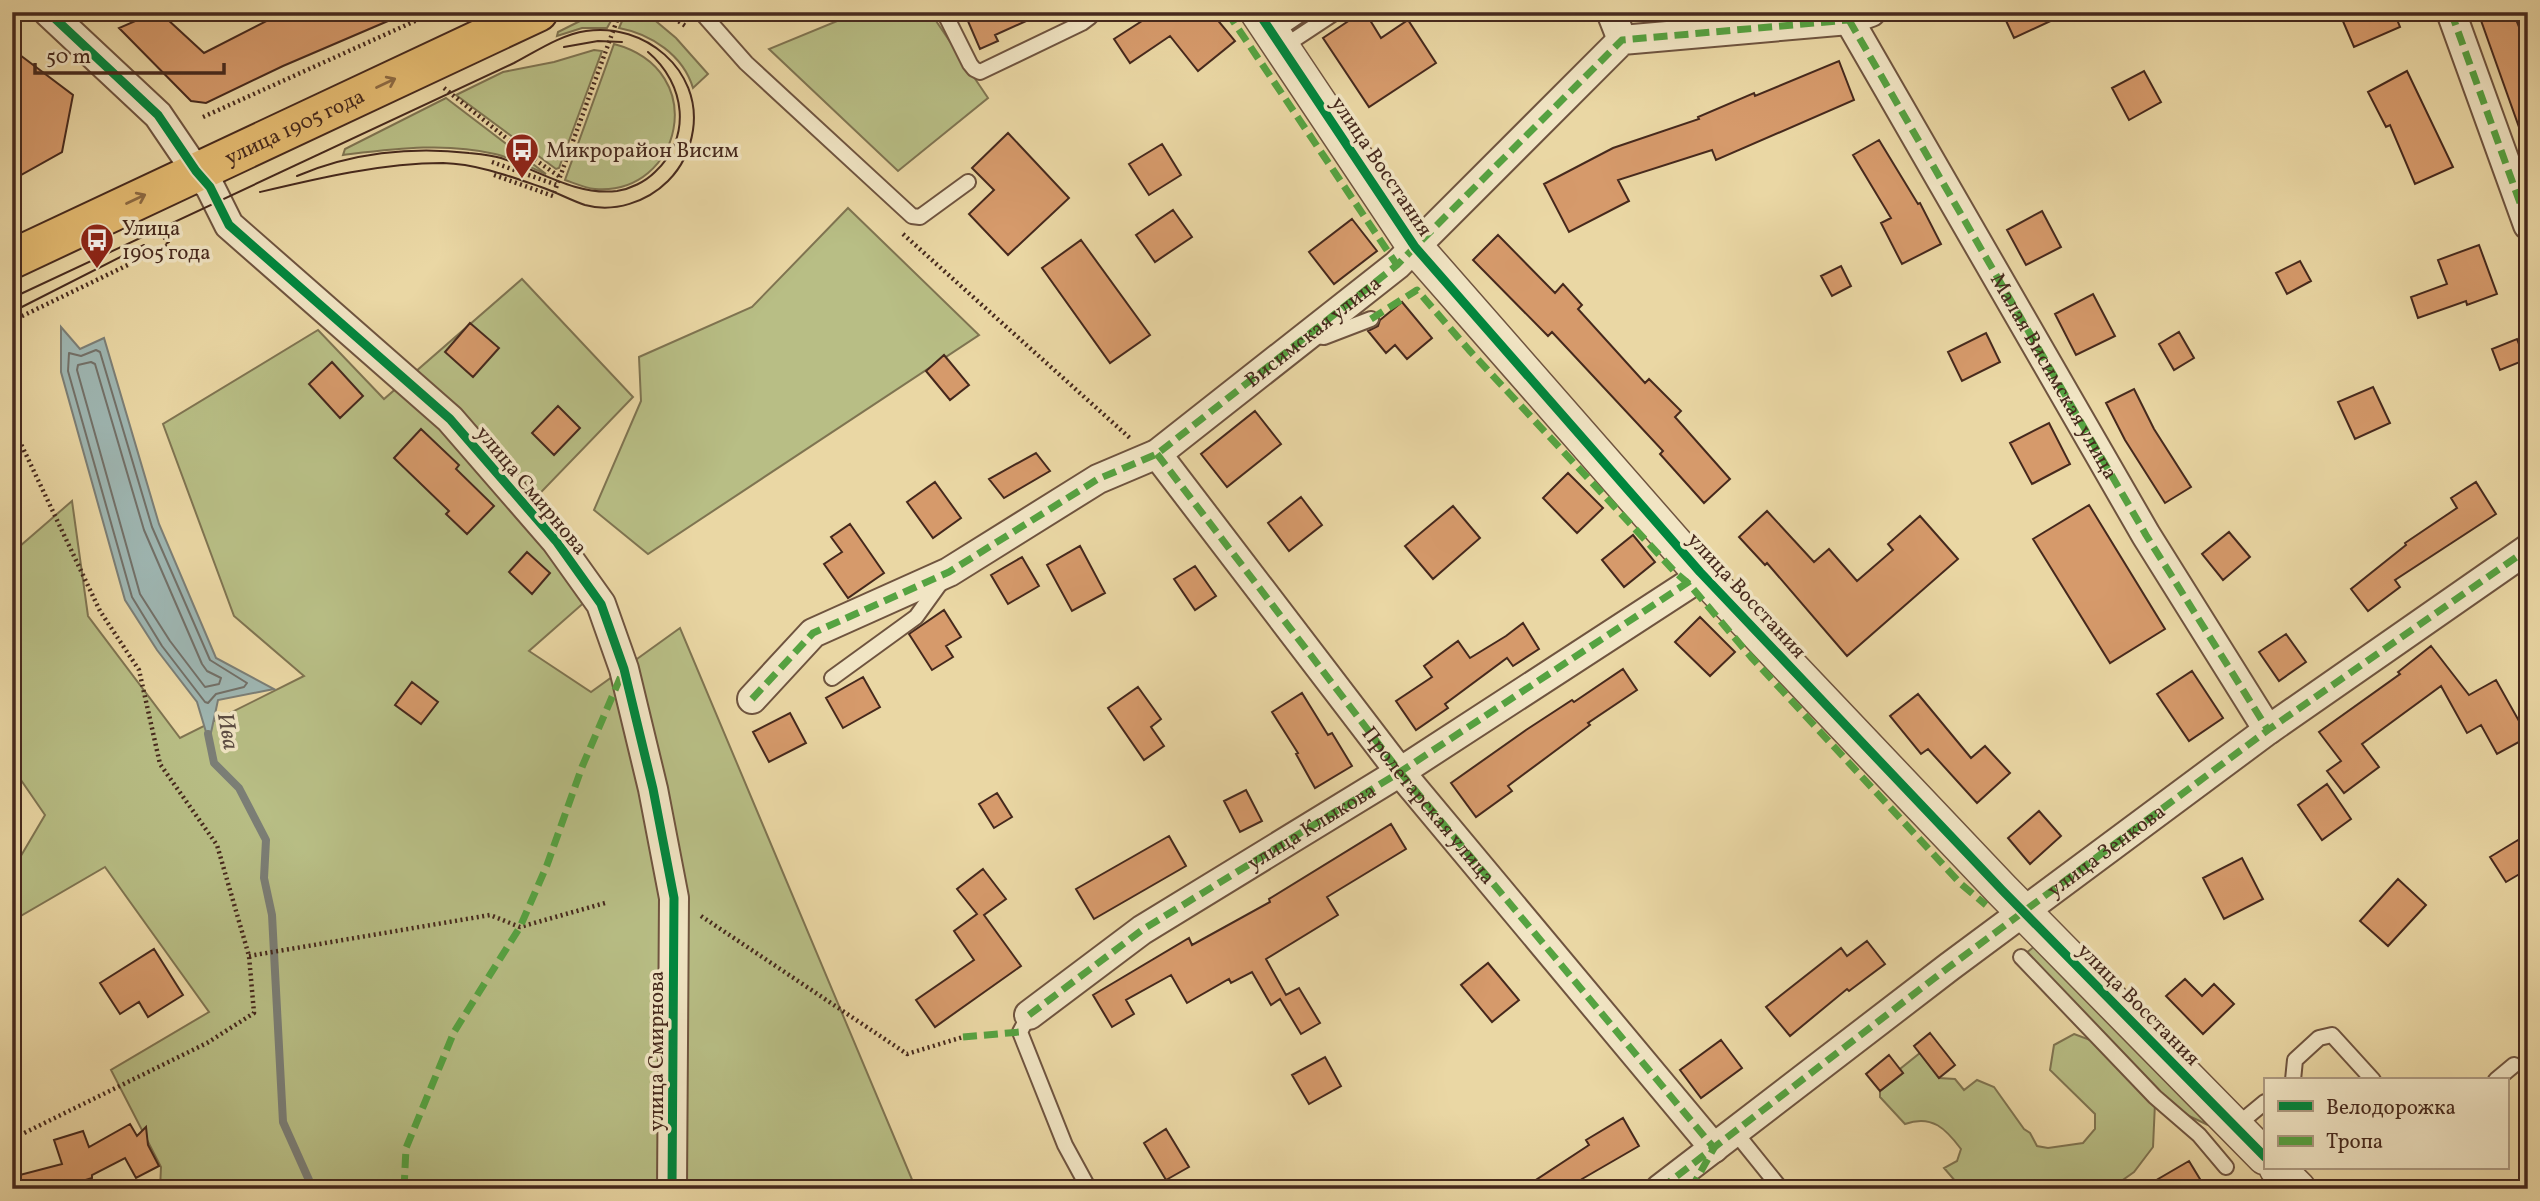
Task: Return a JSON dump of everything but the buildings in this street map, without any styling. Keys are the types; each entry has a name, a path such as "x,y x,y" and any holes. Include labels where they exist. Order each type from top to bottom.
{"main road":[{"name":"улица 1905 года","path":"12,259 538,12"}],"street":[{"name":"улица Смирнова","path":"48,12 158,115 210,187 229,225 450,419 556,541 601,604 620,657 630,696 653,789 674,898 672,1189"},
{"path":"1611,12 1622,40 1860,16"},
{"path":"2451,12 2528,225"},
{"name":"Малая Висимская улица","path":"1860,16 2146,535 2268,730"},
{"name":"улица Восстания","path":"1271,31 1415,247 1700,572 2002,890 2264,1156"},
{"name":"Висимская улица","path":"752,699 813,633 949,572 1147,449 1308,335 1397,265 1622,40"},
{"name":"Пролетарская улица","path":"1147,449 1400,772 1724,1140"},
{"name":"улица Зенкова","path":"1660,1189 1949,967 2268,730 2528,549"},
{"name":"улица Клыкова","path":"1030,1015 1142,930 1400,772 1689,584 1700,572"},
{"path":"2279,1170 2298,1189"}],"lane":[{"path":"701,12 746,62 912,216 920,217 968,182"},
{"path":"944,12 970,64 980,72 1082,23 1090,17 1091,12"},
{"path":"1271,31 1304,12"},
{"path":"1271,31 1336,12"},
{"path":"1308,335 1324,337 1371,319"},
{"path":"832,678 916,617 949,572"},
{"path":"2021,957 2155,1097 2199,1135 2226,1167"},
{"path":"1030,1015 1020,1032 1065,1145 1089,1189"},
{"path":"2292,1078 2295,1060 2319,1038 2332,1035 2371,1078"},
{"path":"2498,1078 2514,1065"},
{"path":"2235,1127 2264,1103"},
{"path":"1724,1140 1782,1189"}],"path":[{"path":"203,117 435,12"},
{"path":"494,175 553,196 620,12"},
{"path":"665,12 692,30"},
{"path":"439,83 521,150 561,177"},
{"path":"492,162 557,185"},
{"path":"12,321 169,245 153,217"},
{"path":"901,232 1147,449"},
{"path":"12,425 100,611 139,670 160,764 217,845 249,956 254,1013 207,1043 12,1139"},
{"path":"674,898 907,1054 964,1037"},
{"path":"249,956 491,915 520,927 605,903"}],"green space":[{"path":"598,12 616,12 607,28 582,28 557,36 558,32"},
{"path":"626,12 645,12 676,38 708,74 693,88 674,56 643,35 619,28"},
{"path":"859,12 930,12 988,98 898,171 769,49"},
{"path":"614,44 645,58 664,79 674,103 674,129 665,153 648,173 625,186 595,189 583,187 565,180"},
{"path":"594,50 602,51 559,168 556,169 456,95 503,72 554,62"},
{"path":"446,98 546,174 501,156 457,148 419,148 343,155 345,149"},
{"path":"848,208 979,335 648,554 594,510 641,401 639,357 752,307"},
{"path":"522,279 633,397 518,516 587,600 529,651 591,692 680,628 916,1189 160,1189 161,1167 111,1070 209,1012 105,867 12,921 12,871 45,815 12,767 12,553 72,501 88,616 180,738 304,676 234,616 163,424 318,330 384,399"},
{"path":"2040,942 2208,1125 2170,1107 2021,957"},
{"path":"2074,1034 2093,1041 2155,1103 2153,1147 2134,1172 2110,1189 1962,1189 1944,1168 1957,1161 1961,1149 1950,1135 1931,1122 1915,1121 1905,1124 1880,1097 1880,1091 1903,1073 1900,1069 1920,1053 1939,1078 1955,1079 1964,1090 1977,1080 1994,1087 2037,1146 2048,1148 2083,1143 2095,1129 2095,1114 2050,1070 2054,1045"}],"water":[{"path":"61,327 80,349 104,338 159,524 216,658 274,689 218,700 209,742 197,702 157,650 125,600 61,372"}],"waterway":[{"name":"Ива","path":"208,734 214,763 239,788 266,840 264,878 272,915 283,1122 313,1189"}],"tram line":[{"path":"12,298 576,33 608,30 628,34 648,43 665,55 678,70 688,88 693,108 692,137 685,158 660,188 630,204 607,208 585,205 505,175 481,168 443,163 374,168 260,192"},
{"path":"564,47 598,41 622,42"},
{"path":"297,176 360,157 426,150 501,158 587,190 602,192 627,189 651,176 667,158 679,128 677,95 661,65 648,52"},
{"path":"12,312 144,245"}],"marked path":[{"path":"1227,12 1397,265"},
{"path":"752,699 813,633 949,572 1098,479 1157,454 1397,265 1622,40 1849,20 1871,12"},
{"path":"2451,12 2528,225"},
{"path":"1849,20 2146,535 2268,730"},
{"path":"1371,319 1417,290 1469,350 1689,584 1751,657 1961,884 1986,905"},
{"path":"1157,454 1400,772 1714,1148 1691,1189"},
{"path":"1660,1189 1949,967 2268,730 2528,549"},
{"path":"1029,1015 1142,930 1400,772 1693,579"},
{"path":"404,1189 406,1148 454,1032 520,927 547,865 582,767 624,669"},
{"path":"963,1037 1020,1032"}],"cycle path":[{"path":"48,12 158,115 210,187 229,225 450,419 556,541 601,604 624,669 653,789 674,898 672,1189"},
{"path":"1258,12 1415,247 1700,572 2002,890 2264,1156"}],"place":[{"name":"Микрорайон Висим","path":"522,180"},
{"name":"Улица 1905 года","path":"97,270"}]}
